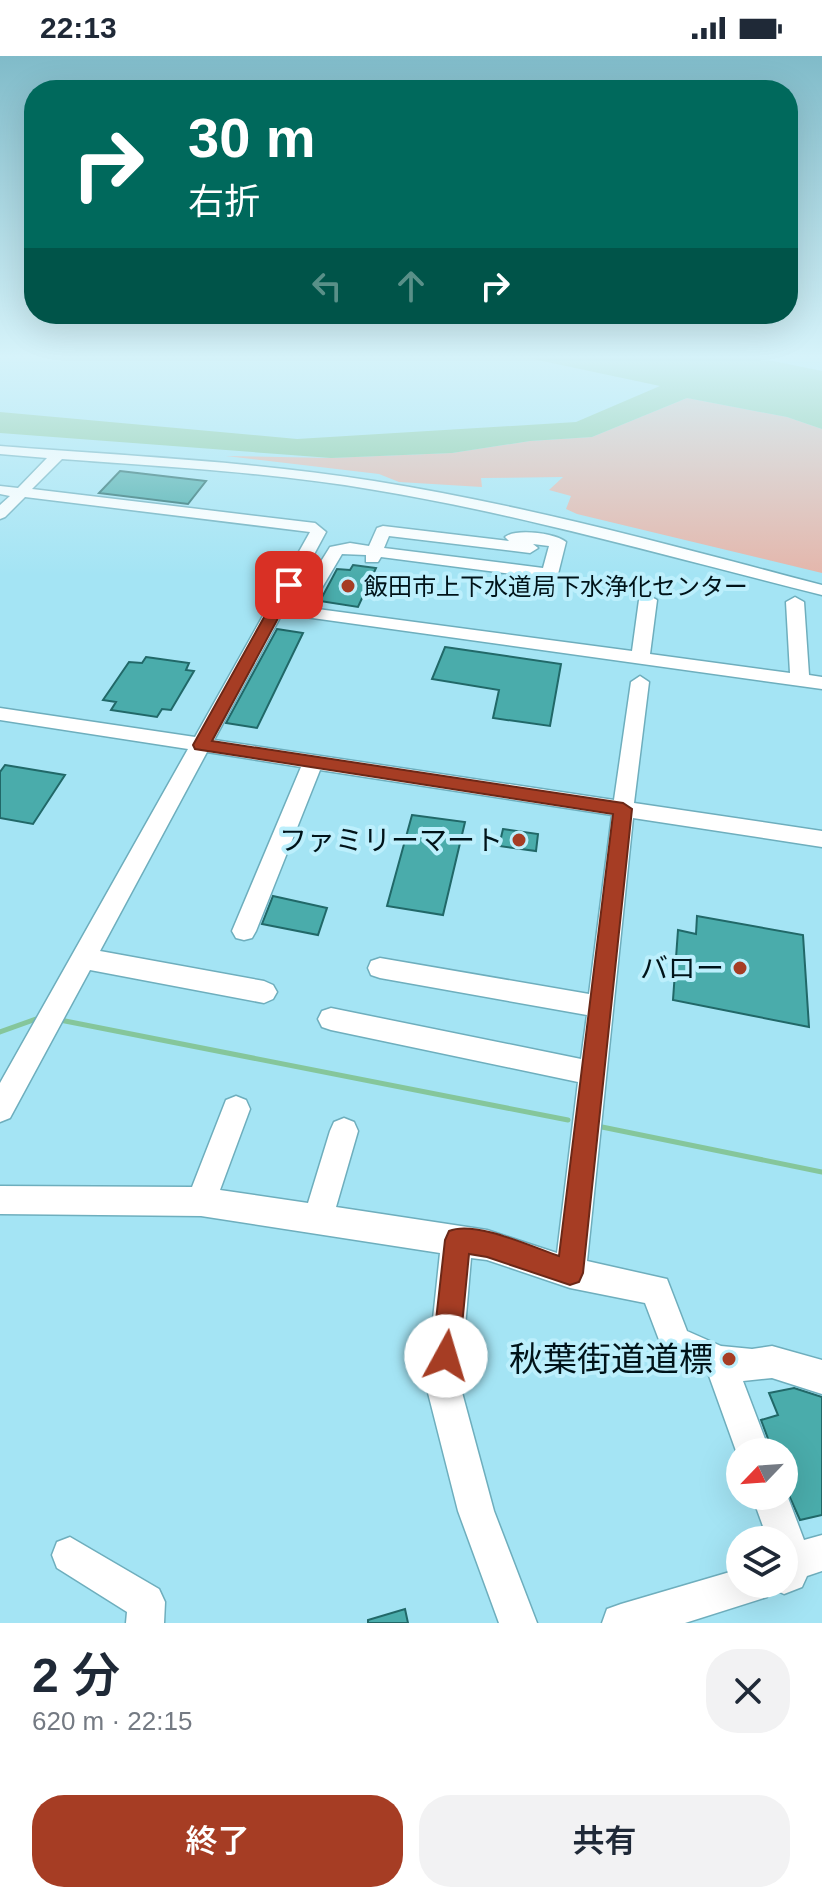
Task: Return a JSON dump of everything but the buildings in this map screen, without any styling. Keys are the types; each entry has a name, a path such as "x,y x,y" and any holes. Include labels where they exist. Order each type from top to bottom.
{"street":[{"path":"0,450 268,472 371,485 494,507 822,590"},
{"path":"0,514 58,455"},
{"path":"371,485 489,490"},
{"path":"0,490 315,528 318,532 0,1109"},
{"path":"513,537 558,542 550,574 374,555 350,548 336,550 301,608 304,612 822,683"},
{"path":"640,658 648,600"},
{"path":"795,602 800,680"},
{"path":"570,1273 640,682"},
{"path":"0,714 822,839"},
{"path":"244,931 313,762"},
{"path":"81,958 264,992"},
{"path":"380,968 600,1007"},
{"path":"331,1019 593,1073"},
{"path":"201,1202 236,1109"},
{"path":"318,1218 344,1131"},
{"path":"0,1204 201,1202 487,1245 570,1273 656,1290 675,1342 720,1362 752,1365 772,1362 822,1377"},
{"path":"457,1240 443,1385 476,1511 518,1623"},
{"path":"720,1362 748,1438"},
{"path":"776,1510 800,1563"},
{"path":"70,1555 146,1602 145,1623"},
{"path":"621,1623 726,1592"}],"shaded area":[{"path":"0,428 177,428 297,439 475,428 614,428 592,437 530,441 452,453 331,458 0,433"},
{"path":"614,428 822,429 822,573 577,514 566,509 571,496 549,490 563,477 481,478 482,487 399,482 379,474 226,456 331,458 452,453 530,441 592,437"}],"waterway":[{"path":"0,1032 39,1018"},
{"path":"60,1020 568,1120"},
{"path":"602,1127 822,1172"}],"place":[{"name":"飯田市上下水道局下水浄化センター","path":"348,586"},
{"name":"ファミリーマート","path":"519,840"},
{"name":"バロー","path":"740,968"},
{"name":"秋葉街道道標","path":"729,1359"}],"route":[{"path":"289,585 201,745 623,809 570,1273 487,1245 457,1240 446,1356"}]}
